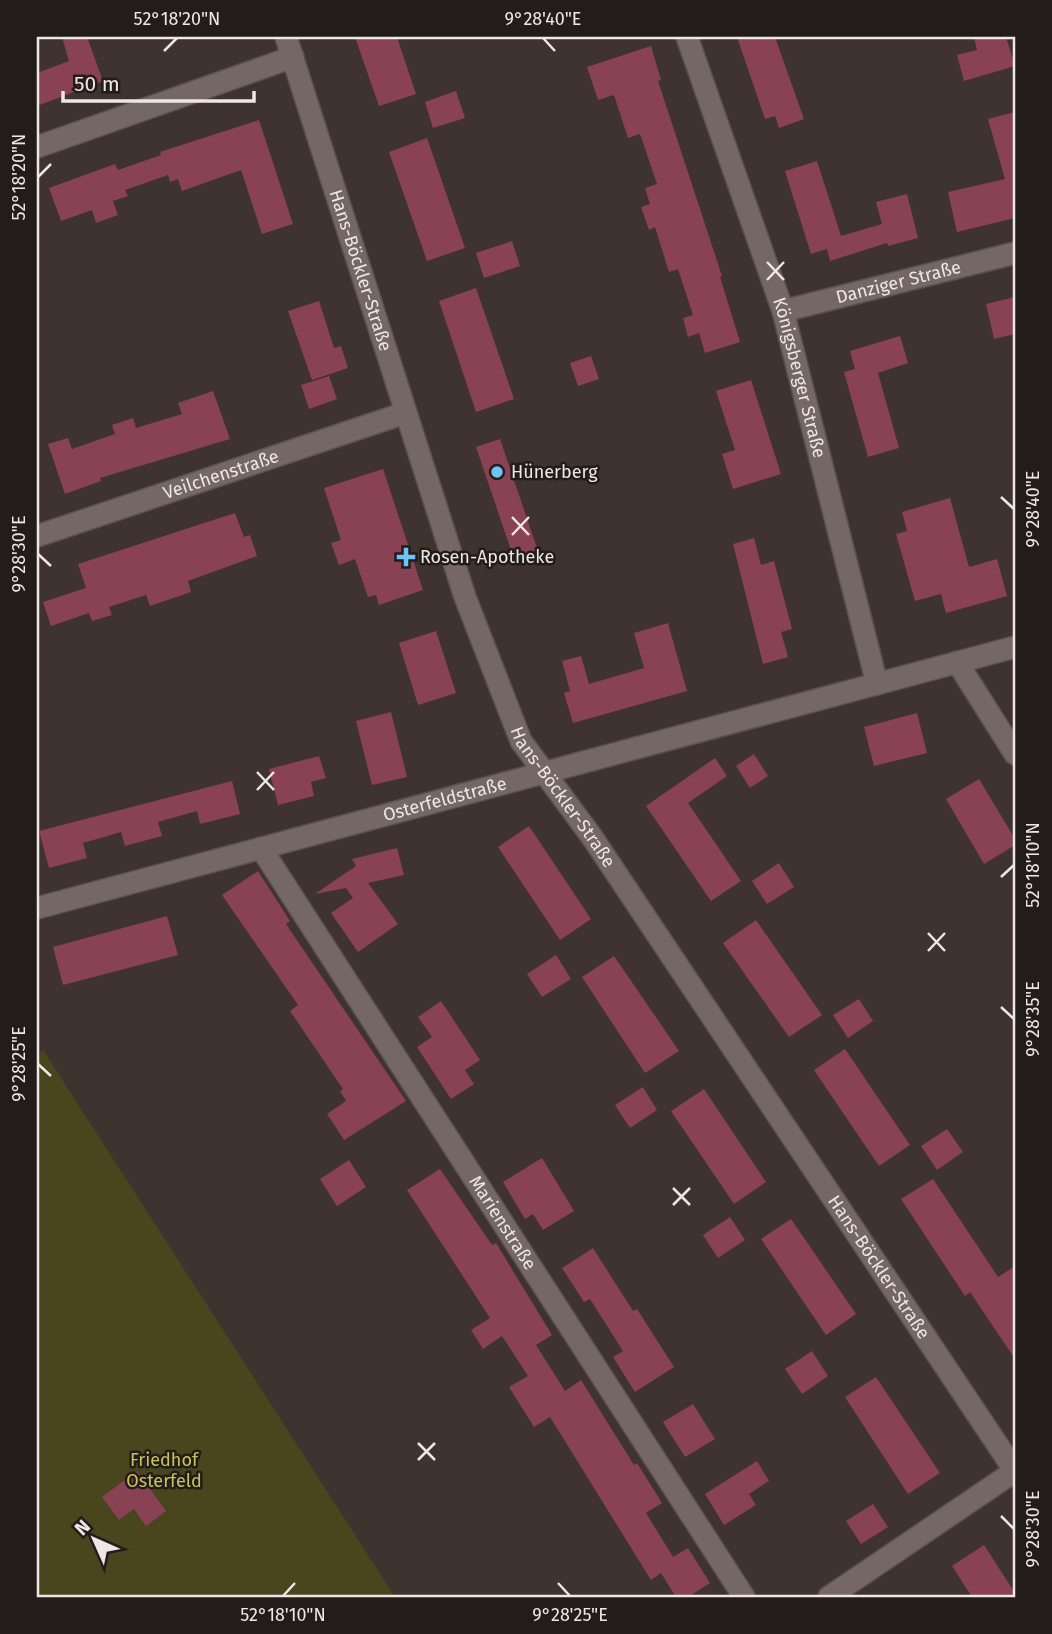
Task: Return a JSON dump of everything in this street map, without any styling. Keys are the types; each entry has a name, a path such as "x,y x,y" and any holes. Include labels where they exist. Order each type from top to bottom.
{"street":[{"name":"Königsberger Straße","path":"687,37 783,311 877,684"},
{"path":"37,147 290,47"},
{"name":"Hans-Böckler-Straße","path":"290,47 465,597 522,741 592,837 1015,1471"},
{"name":"Danziger Straße","path":"783,311 1015,253"},
{"name":"Veilchenstraße","path":"37,536 405,413"},
{"name":"Osterfeldstraße","path":"37,908 1015,647"},
{"path":"957,662 1015,754"},
{"name":"Marienstraße","path":"261,848 744,1597"},
{"path":"829,1597 1015,1471"}],"green space":[{"name":"Friedhof Osterfeld","path":"43,1050 395,1597 37,1597 37,1055"}],"building":[{"path":"62,37 87,37 103,81 37,106 37,73 69,61"},
{"path":"355,37 397,37 416,94 379,106"},
{"path":"737,37 775,37 804,119 779,128 775,116 765,119"},
{"path":"974,37 1006,37 1015,66 964,81 957,55 977,50"},
{"path":"651,46 661,80 658,81 722,276 720,277 740,342 705,353 699,333 688,337 683,318 693,315 678,269 669,272 655,227 649,230 641,207 650,204 645,188 657,184 640,134 628,138 614,95 598,100 587,67"},
{"path":"456,91 465,118 433,128 425,102"},
{"path":"1015,112 1015,218 957,232 948,192 1005,179 988,119"},
{"path":"259,120 293,224 262,234 241,170 182,191 178,179 170,182 168,175 125,190 128,196 113,201 118,215 96,223 92,210 61,221 49,188 115,164 118,170 161,155 160,152"},
{"path":"427,138 465,248 427,261 389,152"},
{"path":"817,161 841,236 882,224 876,202 907,194 918,238 888,246 887,243 830,261 827,249 811,254 785,171"},
{"path":"512,241 520,266 484,278 476,253"},
{"path":"476,288 514,399 476,412 439,301"},
{"path":"1015,297 1015,334 994,339 986,304"},
{"path":"319,301 334,348 341,346 348,368 312,380 288,311"},
{"path":"900,336 908,363 878,373 899,448 868,457 844,372 855,369 850,351"},
{"path":"591,356 599,379 578,386 570,363"},
{"path":"329,376 337,399 309,409 301,385"},
{"path":"751,380 781,474 733,489 722,454 735,450 716,391"},
{"path":"213,391 230,439 100,478 101,481 65,494 48,444 68,438 72,449 115,434 112,425 133,418 136,428 182,414 178,403"},
{"path":"500,439 539,554 515,562 476,447"},
{"path":"383,469 423,590 379,605 376,595 368,597 355,559 339,565 331,543 341,540 324,488"},
{"path":"950,498 969,567 997,559 1007,596 946,613 941,594 915,601 896,534 907,531 902,512"},
{"path":"235,513 244,537 250,535 257,556 188,581 191,592 150,606 146,595 109,607 112,615 92,621 89,613 51,626 43,602 86,588 78,564"},
{"path":"754,538 761,565 774,561 792,629 781,632 788,657 763,664 733,544"},
{"path":"668,623 687,691 573,723 564,693 570,691 562,661 581,656 589,684 644,668 634,633"},
{"path":"436,631 456,693 418,705 399,643"},
{"path":"391,712 407,777 372,785 356,721"},
{"path":"917,713 927,753 874,766 864,727"},
{"path":"754,754 768,776 750,788 736,766"},
{"path":"319,756 326,778 311,782 314,796 278,805 269,769"},
{"path":"715,758 727,776 688,803 741,881 711,901 646,806"},
{"path":"979,779 1015,839 1015,845 984,864 946,799"},
{"path":"232,781 240,814 200,824 197,811 158,822 162,836 125,846 121,832 83,843 87,858 49,868 39,831"},
{"path":"529,826 591,919 560,940 498,847"},
{"path":"397,848 404,875 368,883 398,924 358,952 331,913 353,898 346,888 315,894 356,866 352,859"},
{"path":"779,863 794,887 767,904 752,881"},
{"path":"258,871 290,921 286,924 406,1101 344,1140 327,1114 346,1101 340,1091 343,1089 290,1011 298,1005 222,895"},
{"path":"167,916 178,955 63,985 53,947"},
{"path":"756,920 822,1015 789,1037 723,943"},
{"path":"556,955 571,979 542,997 527,974"},
{"path":"614,956 679,1051 645,1073 582,977"},
{"path":"859,999 873,1021 848,1038 833,1015"},
{"path":"441,1001 480,1060 465,1070 474,1084 451,1099 417,1047 432,1037 418,1017"},
{"path":"845,1049 910,1145 879,1166 814,1070"},
{"path":"643,1087 657,1110 630,1128 615,1105"},
{"path":"704,1089 766,1182 734,1204 671,1111"},
{"path":"947,1129 963,1152 937,1170 921,1146"},
{"path":"542,1158 574,1211 543,1230 533,1214 525,1219 503,1182"},
{"path":"349,1160 366,1187 337,1206 320,1179"},
{"path":"440,1169 492,1245 496,1243 552,1335 536,1345 565,1391 581,1380 634,1465 637,1463 662,1503 646,1513 673,1557 688,1548 710,1583 688,1597 676,1597 661,1573 651,1580 550,1417 534,1427 509,1387 528,1376 502,1336 483,1349 471,1330 490,1318 407,1190"},
{"path":"933,1179 998,1277 1015,1266 1015,1359 970,1292 965,1296 901,1199"},
{"path":"730,1217 745,1240 718,1258 703,1235"},
{"path":"791,1219 856,1314 826,1335 761,1239"},
{"path":"593,1248 633,1311 637,1309 674,1367 635,1392 613,1357 623,1351 590,1299 584,1302 562,1268"},
{"path":"812,1351 828,1376 802,1394 785,1369"},
{"path":"876,1377 940,1473 908,1494 845,1397"},
{"path":"693,1404 715,1439 685,1457 663,1422"},
{"path":"757,1461 769,1481 749,1494 756,1505 724,1525 705,1494"},
{"path":"137,1471 166,1511 146,1526 134,1509 119,1520 102,1497"},
{"path":"873,1504 888,1527 861,1544 846,1521"},
{"path":"984,1545 1015,1597 972,1597 952,1566"}],"place":[{"name":"Hünerberg","path":"497,472"},
{"name":"Rosen-Apotheke","path":"406,557"}]}
